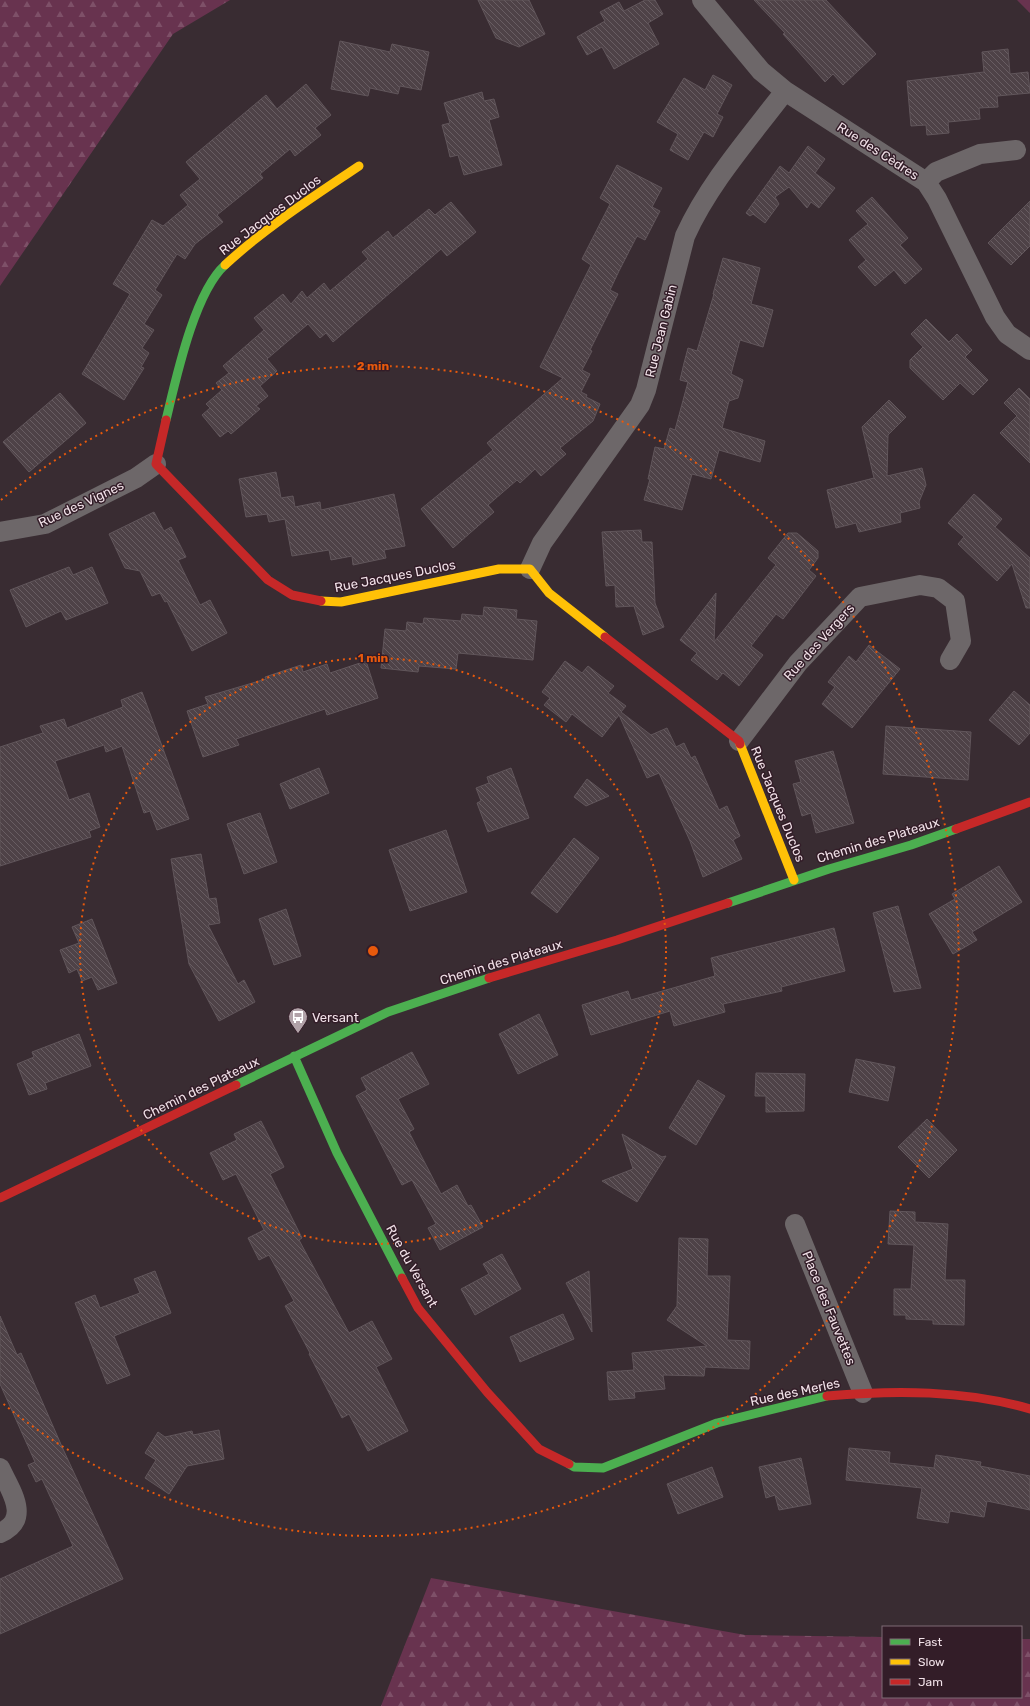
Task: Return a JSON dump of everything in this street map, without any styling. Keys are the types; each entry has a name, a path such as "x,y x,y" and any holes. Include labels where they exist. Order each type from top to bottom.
{"street":[{"name":"Rue des Cèdres","path":"702,0 761,71 785,91 926,182 937,199 995,317 1007,334 1030,350"},
{"name":"Rue Jean Gabin","path":"530,569 542,544 640,405 646,390 685,236 696,212 785,91"},
{"path":"926,182 936,172 980,154 1016,150"},
{"name":"Rue Jacques Duclos","path":"359,166 299,207 241,250 216,273 204,295 179,365 156,464 268,580 292,595 315,601 341,602 499,569 530,569 549,593 739,741 794,880"},
{"name":"Rue des Vignes","path":"0,532 45,524 136,478 156,464"},
{"name":"Rue des Vergers","path":"739,741 798,663 860,597 920,585 938,588 954,601 958,621 961,641 950,660"},
{"name":"Chemin des Plateaux","path":"0,1198 388,1012 459,987 617,940 794,880 912,845 1030,802"},
{"name":"Rue du Versant","path":"294,1056 337,1153 418,1308 487,1392 539,1449 574,1467"},
{"name":"Place des Fauvettes","path":"795,1224 863,1392"},
{"name":"Rue des Merles","path":"574,1467 603,1468 716,1423 826,1396 863,1392 933,1394 1002,1401 1030,1409"},
{"path":"0,1468 18,1508 15,1521 0,1533"}],"green space":[{"path":"0,0 230,0 173,34 0,286"},
{"path":"1017,0 1030,0 1030,13"},
{"path":"431,1578 745,1635 882,1637 882,1698 1022,1698 1022,1639 1030,1639 1030,1706 381,1706"}],"building":[{"path":"478,0 529,0 545,34 519,47 496,38"},
{"path":"645,0 655,0 663,14 648,23 659,44 614,69 602,47 587,55 577,37 605,21 600,12 619,2 624,11"},
{"path":"754,0 826,0 876,54 843,85 833,74 825,82 783,34 785,33"},
{"path":"340,41 390,52 392,44 429,52 421,90 400,86 398,94 370,88 368,96 331,89"},
{"path":"1008,49 1010,74 1028,72 1030,93 997,96 998,107 979,108 980,119 948,122 949,133 927,135 926,125 911,126 907,81 984,72 982,52"},
{"path":"713,75 732,85 717,114 723,117 713,137 704,132 688,160 670,150 678,134 657,122 684,78 705,90"},
{"path":"306,84 331,115 315,128 321,135 295,156 290,149 260,174 263,178 217,215 223,222 195,244 185,259 177,254 155,290 162,295 144,324 154,330 142,348 149,353 141,367 144,368 124,400 82,374 130,294 113,284 152,220 163,226 188,205 180,195 200,179 186,162 266,95 277,109"},
{"path":"482,92 484,101 494,99 499,117 489,120 502,165 464,175 458,155 450,157 442,125 450,123 444,103"},
{"path":"808,146 825,159 815,173 835,188 819,208 811,202 807,208 789,187 775,197 779,204 765,223 753,214 750,216 746,213 780,166 789,173"},
{"path":"617,165 662,188 652,207 660,211 645,240 637,236 619,271 610,290 618,294 590,350 592,351 582,370 590,374 581,392 587,395 586,397 600,404 593,421 560,448 566,454 541,476 535,469 520,483 517,480 488,505 494,512 453,548 421,509 493,450 487,443 563,378 540,367 591,265 582,259 610,204 600,198"},
{"path":"872,197 908,238 900,245 922,269 905,284 894,270 875,286 858,267 866,260 849,240 868,224 856,211"},
{"path":"1030,201 1030,246 1011,265 988,243"},
{"path":"451,202 476,232 447,256 441,249 333,342 326,333 320,338 308,324 267,359 277,371 260,386 268,396 256,406 260,409 231,434 228,431 220,437 202,415 210,408 206,404 222,390 216,383 229,373 223,366 264,330 254,318 283,294 291,304 302,291 307,298 324,283 330,291 368,259 362,252 388,231 393,238 429,209 435,215"},
{"path":"723,258 760,268 751,304 773,310 763,347 740,340 731,374 743,380 738,398 729,401 722,428 765,441 760,462 719,450 711,479 692,474 682,510 644,500 650,479 648,479 655,447 664,449 670,428 675,430 688,382 680,380 688,348 697,351"},
{"path":"926,319 949,342 957,334 972,350 965,357 988,380 973,395 960,383 943,400 910,368 910,360 923,347 911,334"},
{"path":"1019,388 1030,399 1030,463 1000,433 1017,416 1004,403"},
{"path":"60,393 86,423 29,472 3,442"},
{"path":"889,400 906,417 888,435 887,476 922,468 926,485 919,502 920,508 900,513 901,522 859,532 856,523 836,528 827,490 874,478 862,427"},
{"path":"276,472 281,498 293,496 295,507 320,502 321,510 394,494 405,546 384,550 386,558 353,565 352,556 331,560 329,550 292,556 285,519 269,522 267,514 246,517 239,479"},
{"path":"974,494 1002,519 995,527 1030,558 1030,608 1026,608 1012,564 997,581 958,544 964,537 948,523"},
{"path":"154,512 164,531 171,527 186,557 178,560 200,605 210,600 227,633 192,651 167,601 165,602 160,593 152,596 140,571 125,568 109,534"},
{"path":"641,530 642,542 652,542 655,603 664,627 643,635 634,606 616,607 615,585 606,586 602,532"},
{"path":"788,533 797,533 818,551 818,558 809,570 816,576 783,619 776,614 751,646 763,655 739,686 723,673 717,680 691,660 697,653 680,640 716,593 714,642 776,565 768,558"},
{"path":"69,567 73,575 92,567 108,603 66,620 61,611 26,627 10,590"},
{"path":"484,607 517,610 516,619 537,621 533,660 458,653 456,669 419,666 418,672 381,668 385,629 406,631 407,622 423,624 424,618 461,621 462,614 483,616"},
{"path":"869,645 900,669 852,728 822,704 835,687 828,682 849,656 856,662"},
{"path":"366,661 378,698 327,715 325,709 236,739 239,745 203,757 187,711 208,704 205,697 266,679 265,677 301,665 303,672 327,664 330,673"},
{"path":"565,661 582,673 588,666 614,686 608,693 626,706 621,712 651,735 667,728 676,747 684,743 691,758 695,756 719,810 727,806 740,836 733,840 742,859 703,877 690,841 659,773 647,778 619,715 602,737 572,714 566,722 544,705 550,698 542,692"},
{"path":"1014,691 1030,705 1030,733 1019,745 989,720"},
{"path":"142,692 189,819 157,830 150,811 144,813 122,746 106,752 104,745 55,761 69,800 89,793 100,827 89,831 91,837 0,866 0,747 43,733 40,726 64,719 67,728 123,707 121,700"},
{"path":"886,726 971,732 968,780 883,774"},
{"path":"833,751 854,823 816,833 811,813 802,816 793,784 801,782 795,761"},
{"path":"319,768 329,793 290,809 280,784"},
{"path":"511,768 529,818 488,832 477,803 481,801 476,788 489,783 487,777"},
{"path":"587,779 609,796 586,806 574,797"},
{"path":"260,813 277,862 244,874 227,824"},
{"path":"446,830 467,892 410,911 389,850"},
{"path":"574,838 599,858 557,913 531,893"},
{"path":"201,854 209,899 216,898 220,923 208,925 238,984 244,980 255,1002 219,1021 189,964 171,859"},
{"path":"999,866 1022,902 972,932 977,940 953,954 929,914 955,899 952,894"},
{"path":"898,906 921,988 894,992 873,913"},
{"path":"286,909 301,956 274,965 259,919"},
{"path":"92,919 117,983 98,990 92,977 82,981 77,969 69,973 60,950 79,943 72,927"},
{"path":"834,928 845,971 781,987 782,991 723,1004 725,1012 674,1026 670,1011 591,1035 582,1005 628,991 631,1000 715,976 711,958"},
{"path":"539,1014 558,1055 518,1074 499,1034"},
{"path":"79,1034 91,1066 45,1083 47,1089 29,1095 17,1064 34,1057 32,1052"},
{"path":"412,1052 429,1084 398,1099 414,1129 409,1132 441,1194 457,1185 468,1206 471,1205 483,1227 440,1250 428,1228 436,1224 412,1180 402,1185 356,1096 367,1090 361,1078"},
{"path":"856,1059 895,1067 888,1101 849,1092"},
{"path":"756,1073 805,1074 804,1111 766,1112 766,1096 755,1096"},
{"path":"698,1080 725,1096 696,1145 669,1128"},
{"path":"927,1119 957,1150 929,1178 898,1147"},
{"path":"261,1121 284,1167 270,1174 302,1238 299,1240 349,1333 372,1321 392,1359 376,1367 408,1431 368,1451 349,1414 342,1418 309,1354 310,1353 285,1306 294,1301 269,1255 259,1260 248,1238 264,1230 236,1174 223,1180 210,1153 237,1140 234,1134"},
{"path":"622,1134 662,1157 666,1156 637,1202 602,1181 633,1169"},
{"path":"890,1211 915,1212 915,1222 948,1224 945,1280 965,1280 964,1325 933,1324 933,1320 906,1319 906,1315 894,1315 894,1289 911,1289 914,1245 888,1244"},
{"path":"679,1238 708,1239 707,1276 730,1276 727,1340 750,1341 749,1369 705,1367 704,1376 663,1375 665,1389 634,1392 635,1398 609,1400 607,1372 634,1370 632,1353 707,1346 667,1320 677,1306"},
{"path":"502,1254 521,1289 475,1315 461,1289 489,1274 483,1264"},
{"path":"155,1271 171,1313 114,1336 130,1375 107,1384 75,1303 95,1295 100,1308 140,1293 134,1279"},
{"path":"589,1271 592,1332 566,1283"},
{"path":"563,1314 574,1339 520,1362 510,1337"},
{"path":"0,1316 17,1355 21,1353 63,1449 123,1579 0,1634 0,1579 73,1546 42,1479 36,1482 28,1465 35,1462 0,1384"},
{"path":"219,1430 224,1459 187,1466 169,1494 145,1478 156,1460 145,1453 158,1432 165,1437 192,1431 193,1435"},
{"path":"849,1448 890,1452 889,1463 934,1468 936,1455 981,1462 980,1466 1030,1476 1030,1510 987,1501 984,1517 950,1511 948,1523 917,1518 922,1488 846,1480"},
{"path":"801,1458 811,1504 779,1510 775,1495 766,1498 759,1467"},
{"path":"712,1467 723,1497 678,1514 667,1484"}],"traffic: fast":[{"path":"166,420 181,360 195,316 204,295 214,278 225,265"},
{"path":"728,903 829,869 911,845 956,829"},
{"path":"236,1085 388,1012 489,978"},
{"path":"294,1056 337,1153 402,1278"},
{"path":"569,1464 574,1467 603,1468 717,1423 827,1396"}],"traffic: slow":[{"path":"225,265 273,225 359,166"},
{"path":"321,601 341,602 499,569 530,569 549,593 605,637"},
{"path":"740,744 794,880"}],"traffic: jam":[{"path":"166,420 156,464 268,580 292,595 321,601"},
{"path":"605,637 739,741 740,744"},
{"path":"956,829 1030,802"},
{"path":"489,978 617,940 728,903"},
{"path":"0,1198 236,1085"},
{"path":"402,1278 418,1308 487,1392 539,1449 569,1464"},
{"path":"827,1396 904,1392 930,1393 980,1398 1030,1409"}],"place":[{"name":"Versant","path":"298,1034"}]}
